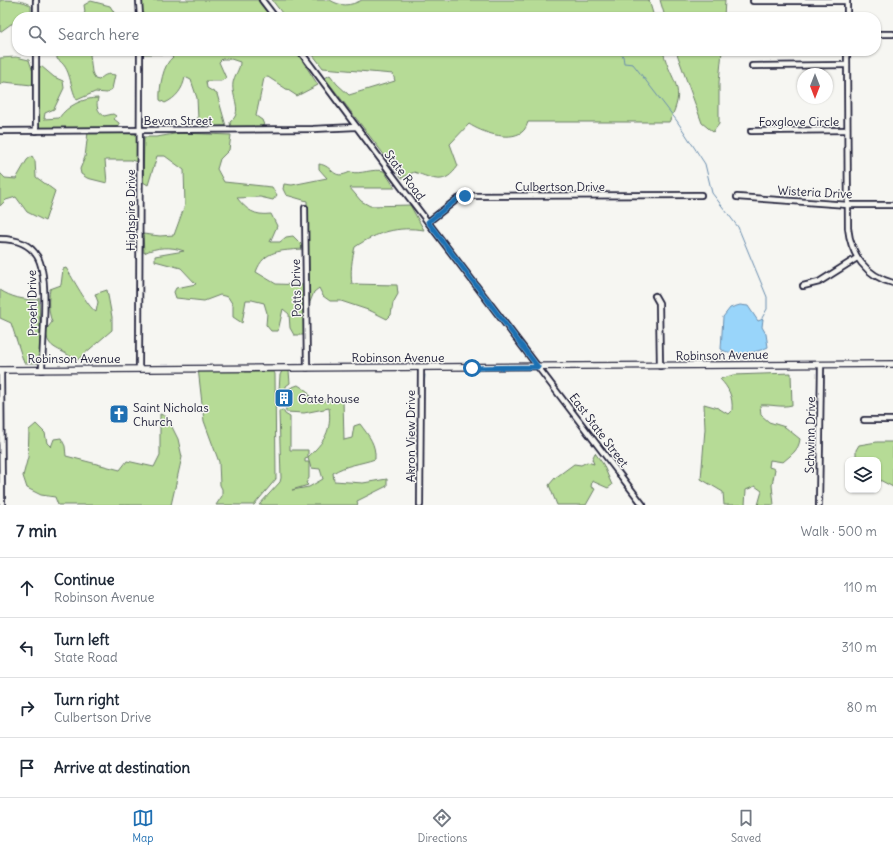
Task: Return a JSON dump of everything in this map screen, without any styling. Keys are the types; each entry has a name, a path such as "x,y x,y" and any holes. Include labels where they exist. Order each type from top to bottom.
{"main road":[{"name":"Robinson Avenue","path":"0,370 893,364"}],"street":[{"path":"36,0 36,12"},
{"path":"139,0 140,12"},
{"path":"262,0 271,12"},
{"path":"753,1 847,0 847,12"},
{"path":"881,34 893,34"},
{"path":"36,56 36,131"},
{"name":"Highspire Drive","path":"139,369 140,56"},
{"name":"State Road","path":"304,56 538,367"},
{"path":"847,56 849,234 857,258 874,274 893,283"},
{"path":"752,66 847,65"},
{"name":"Bevan Street","path":"0,131 313,129 356,127"},
{"name":"Foxglove Circle","path":"751,131 847,130"},
{"name":"Culbertson Drive","path":"428,222 456,200 465,196 701,195"},
{"name":"Wisteria Drive","path":"737,197 848,205 893,205"},
{"name":"Potts Drive","path":"305,208 307,368"},
{"name":"Proehl Drive","path":"0,239 15,240 27,246 37,256 41,266 44,289 42,370"},
{"path":"803,286 819,282 857,258"},
{"path":"655,296 659,303 660,366"},
{"name":"Schwinn Drive","path":"819,505 821,365"},
{"name":"East State Street","path":"538,367 643,505"},
{"name":"Akron View Drive","path":"420,368 420,505"},
{"path":"0,370 2,505"},
{"path":"864,420 893,420"}],"green space":[{"path":"0,0 17,1 31,6 31,12 12,12 12,24 0,32"},
{"path":"142,0 258,0 267,12 142,12"},
{"path":"272,0 330,0 338,4 346,5 362,0 649,0 653,12 281,12"},
{"path":"660,0 725,0 724,12 664,12"},
{"path":"91,1 110,6 114,12 85,12 84,5"},
{"path":"57,56 90,56 92,72 95,79 99,80 108,74 115,75 112,89 107,93 95,92 77,100 74,95 68,72 62,63 57,59"},
{"path":"172,56 299,56 318,85 297,96 268,77 264,78 256,116 262,120 264,125 260,127 231,128 230,122 234,118 237,109 233,83 240,62 231,59 222,59 219,62 226,78 221,81 206,81 207,88 217,94 226,126 201,127 198,119 197,98 191,80 185,77 183,85 172,99 165,103 160,100 160,89 164,71 173,57"},
{"path":"314,56 664,56 678,92 675,110 669,122 528,122 522,132 510,136 487,133 469,124 450,144 458,166 453,172 443,179 428,177 414,172 402,178 325,78 330,75 349,95 395,81 393,74 323,68"},
{"path":"678,56 722,56 719,82 719,124 713,132 702,123"},
{"path":"16,57 29,60 34,75 32,85 4,82 0,85 0,58"},
{"path":"41,66 54,77 63,81 64,88 54,109 45,113 44,119 59,118 71,106 87,99 98,98 98,110 104,116 113,114 116,116 114,119 119,123 119,128 39,130 37,72"},
{"path":"88,132 137,134 139,136 137,162 131,160 105,160 107,183 87,178 81,174 80,169 85,157"},
{"path":"181,133 231,135 229,150 220,159 217,169 224,182 272,187 277,195 273,200 260,197 237,198 244,206 255,213 271,214 277,226 270,242 280,242 286,237 293,236 301,244 302,249 281,251 269,255 259,264 256,272 276,284 304,285 304,335 294,335 290,328 289,314 283,309 278,331 271,331 266,325 267,313 264,303 246,300 242,323 233,317 233,305 228,297 220,295 204,301 176,298 174,292 176,288 196,284 181,268 155,261 155,256 184,251 174,248 164,248 153,249 144,253 143,234 160,236 174,235 185,205 184,170 165,156 157,156 148,185 143,182 144,137 156,137"},
{"path":"32,156 35,161 36,177 55,191 45,221 27,212 16,197 6,200 0,206 0,173 5,178 16,179 27,160"},
{"path":"319,164 328,167 336,174 340,175 350,172 358,173 375,170 384,171 395,188 350,188 361,201 370,206 410,205 424,230 405,229 388,231 371,237 355,247 351,275 352,284 397,285 398,294 393,303 391,315 387,319 371,311 341,301 330,301 323,296 319,288 314,292 308,307 307,201 286,195 283,189 284,184 292,185 327,178 319,169"},
{"path":"66,268 84,298 96,312 98,302 95,294 107,290 112,317 112,330 76,361 52,346 47,337 46,330 52,322 49,306 50,289 61,285 63,269"},
{"path":"0,290 8,295 22,299 37,300 39,297 41,363 24,363 11,323 0,318"},
{"path":"198,368 245,368 245,372 274,372 275,374 276,479 254,505 216,505 222,496 219,462 204,421"},
{"path":"282,371 289,371 290,383 286,386 286,390 279,390 280,375"},
{"path":"791,373 792,405 760,405 761,415 769,422 785,427 800,439 798,446 792,455 783,462 770,460 769,467 775,469 772,485 774,505 758,505 762,491 755,486 746,490 745,505 724,505 723,492 701,479 705,429 704,404 718,408 728,414 732,410 730,393 720,379 733,375"},
{"path":"298,385 307,391 313,402 343,400 344,440 352,438 354,426 360,424 371,440 375,459 338,470 333,473 334,481 363,483 387,479 387,486 357,501 358,505 259,505 280,482 281,478 279,411 283,410 285,414 290,417 290,450 308,450 308,457 326,436 328,430 330,416 329,408 304,413 286,412 285,399 287,389","holes":["308,458 311,468 320,469 323,479 309,487 292,490 308,485 306,483 309,478 309,462 305,462 305,459"]},
{"path":"160,414 167,417 178,439 182,457 171,505 58,505 55,497 41,495 27,488 23,476 28,457 29,430 36,424 45,433 47,443 51,447 54,439 61,438 65,446 66,456 120,470 127,461 154,467 160,455"},
{"path":"877,442 893,442 893,487 881,481 881,457 856,457 856,450 859,445"},
{"path":"595,453 603,464 612,485 608,488 592,481 591,487 595,489 586,505 557,505 549,485 555,478 574,464 581,465 587,462 594,464 592,459"}],"water":[{"path":"740,305 748,306 758,321 763,319 762,327 766,334 768,347 758,351 744,353 731,353 721,349 723,317 730,308"}],"waterway":[{"path":"623,56 624,63 633,64 677,121 705,164 712,193 738,227 767,297 767,309 762,318"},
{"path":"720,356 723,351"},
{"path":"423,396 425,375"},
{"path":"423,403 423,440"},
{"path":"423,444 423,480"},
{"path":"423,484 423,493"},
{"path":"423,498 423,505"}],"place":[{"name":"Gate house","path":"284,398"},
{"name":"Saint Nicholas Church","path":"119,414"}],"route":[{"path":"465,196 456,200 428,222 538,367 472,368"}]}
